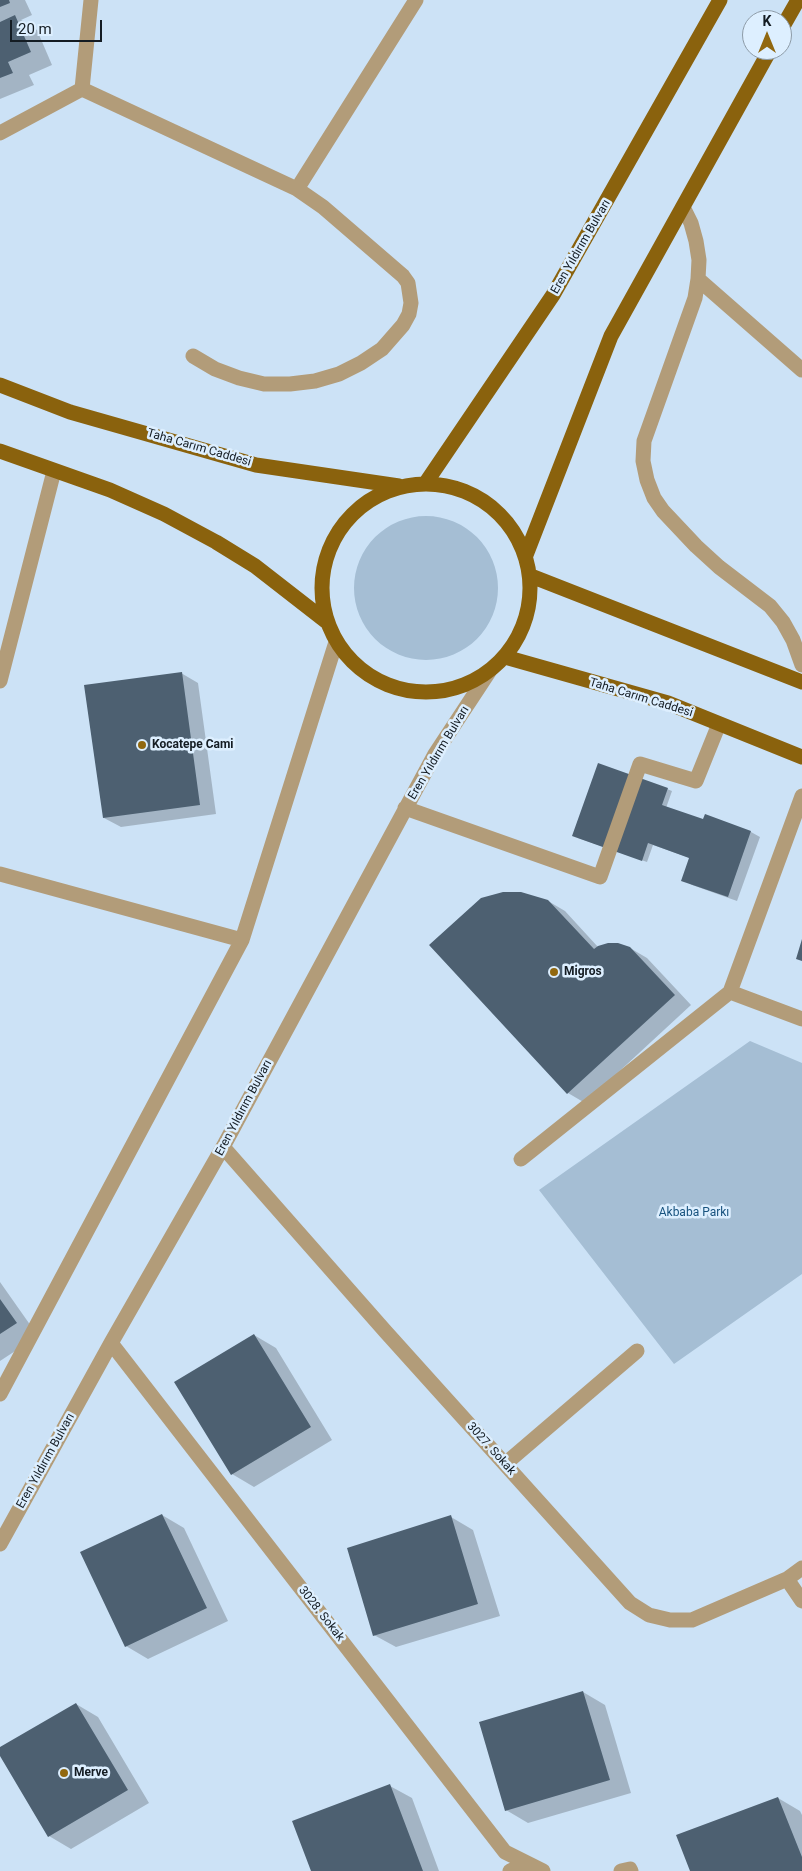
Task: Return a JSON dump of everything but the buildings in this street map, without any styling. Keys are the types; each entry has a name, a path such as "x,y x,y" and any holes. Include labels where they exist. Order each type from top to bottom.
{"main road":[{"name":"Eren Yıldırım Bulvarı","path":"425,484 554,295 720,0"},
{"path":"526,555 611,336 764,60"},
{"name":"Taha Carım Caddesi","path":"0,385 70,412 256,465 403,486"},
{"path":"0,451 110,490 164,514 216,542 284,588 327,622"},
{"path":"425,484 447,486 468,492 487,503 504,517 517,535 526,555 531,576 531,598 527,620 518,640 506,657 489,672 470,684 449,691 428,693 406,691 385,684 366,674 349,659 336,642 327,622 322,601 322,579 326,557 335,537 348,519 382,493 403,486 425,484"},
{"path":"531,576 802,682"},
{"name":"Taha Carım Caddesi","path":"506,657 668,703 802,757"}],"street":[{"path":"82,89 91,0"},
{"path":"297,189 416,0"},
{"path":"0,133 82,89"},
{"path":"82,89 297,189 323,207 403,276 410,292 409,314 403,325 382,349 361,363 339,374 314,381 290,384 264,384 223,372 193,356"},
{"path":"683,207 696,241 699,260 698,279 695,298 644,441 643,461 647,480 654,498 663,511 696,546 719,568 770,606 783,622 793,640 802,665"},
{"path":"698,279 802,370"},
{"path":"0,681 54,471"},
{"path":"0,1394 242,940 336,642"},
{"name":"Eren Yıldırım Bulvarı","path":"0,1544 111,1343 223,1147 435,754 489,672"},
{"path":"405,808 600,877 640,764 696,781 719,724"},
{"path":"521,1159 730,992 802,796"},
{"path":"0,874 242,940"},
{"path":"730,992 802,1019"},
{"name":"3027. Sokak","path":"223,1147 630,1603 649,1615 670,1620 692,1620 787,1579 802,1568"},
{"name":"3028. Sokak","path":"111,1343 506,1852 543,1871"},
{"path":"505,1464 637,1351"},
{"path":"787,1579 802,1601"},
{"path":"510,1871 527,1863"},
{"path":"621,1871 630,1869 631,1871"}],"green space":[{"path":"426,516 454,521 477,537 493,560 498,588 493,616 477,639 454,655 426,660 398,655 375,639 359,616 354,588 359,560 375,537 398,521"},
{"name":"Akbaba Parkı","path":"750,1041 802,1063 802,1274 674,1364 539,1190"}],"place":[{"name":"Kocatepe Cami","path":"142,745"},
{"name":"Migros","path":"554,972"},
{"name":"Merve","path":"64,1773"}]}
